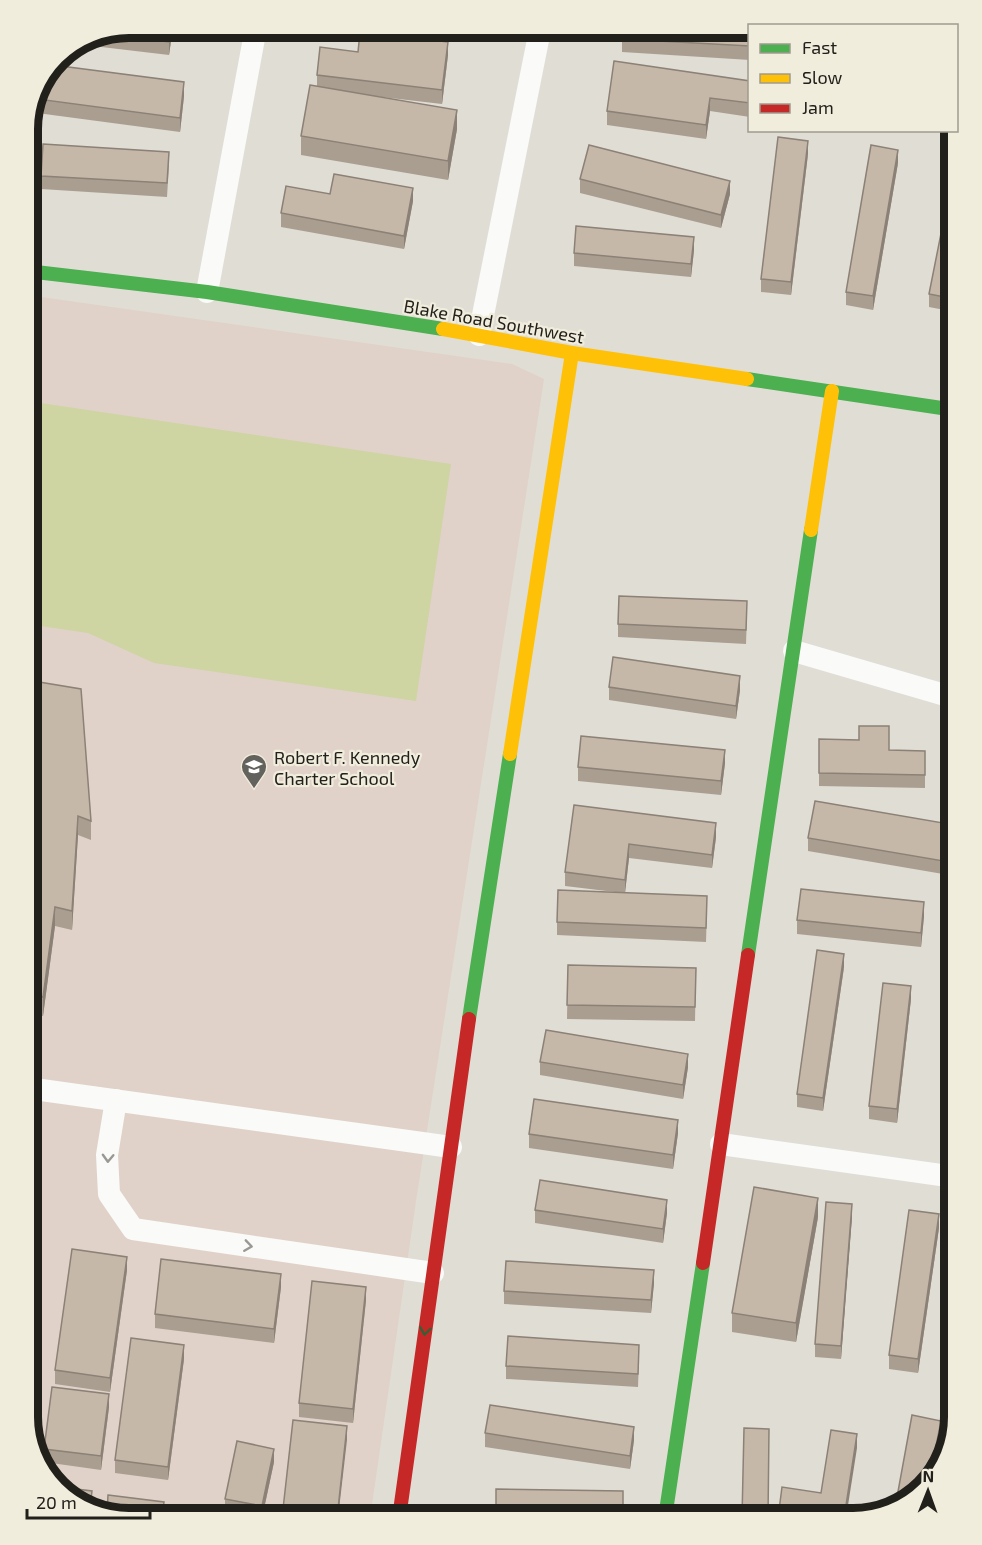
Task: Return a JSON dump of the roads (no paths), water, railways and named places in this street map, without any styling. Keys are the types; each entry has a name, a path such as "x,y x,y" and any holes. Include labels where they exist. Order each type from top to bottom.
{"street":[{"name":"Blake Road Southwest","path":"38,272 207,292 479,335 572,353 944,408"},
{"path":"400,1507 451,1147 572,353"},
{"path":"668,1508 832,391"}],"lane":[{"path":"207,292 254,38"},
{"path":"479,335 538,38"},
{"path":"794,651 944,695"},
{"path":"38,1089 451,1147"},
{"path":"116,1100 107,1155 109,1194 133,1229 433,1273"},
{"path":"721,1144 944,1174"}],"place":[{"name":"Robert F. Kennedy Charter School","path":"254,790"}]}
